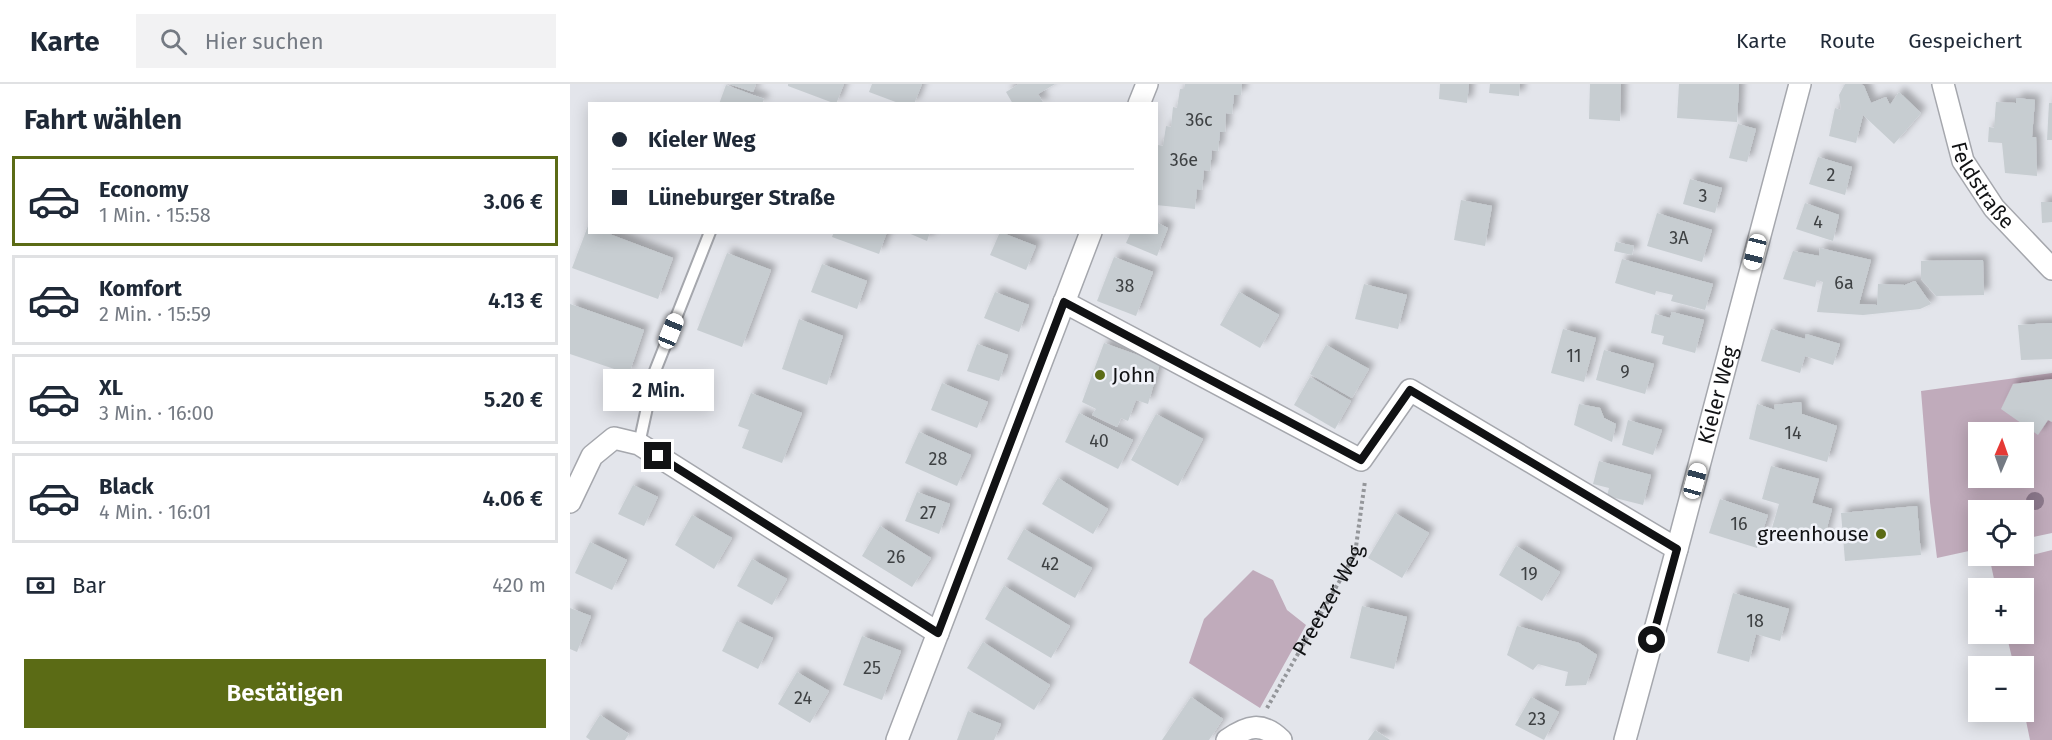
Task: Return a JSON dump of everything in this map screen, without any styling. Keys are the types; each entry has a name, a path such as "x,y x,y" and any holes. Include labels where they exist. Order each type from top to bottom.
{"street":[{"path":"1140,102 1147,84"},
{"name":"Kieler Weg","path":"1624,740 1800,84"},
{"name":"Feldstraße","path":"1943,84 1963,160 1994,208 2052,269"},
{"path":"897,740 1089,234"},
{"path":"1064,302 1361,460 1410,390 1677,549"},
{"path":"570,502 592,456 614,438 639,444 938,633"},
{"path":"1227,740 1245,728 1256,727 1273,732 1281,740"}],"lane":[{"path":"639,444 655,370 710,234"}],"path":[{"name":"Preetzer Weg","path":"1256,727 1355,554 1365,480 1361,460"}],"shaded area":[{"path":"2052,373 2052,533 2034,537 2034,500 1968,500 1968,551 1937,558 1921,391"},
{"path":"2052,550 2052,740 2030,740 2026,722 2034,722 2034,656 2012,656 2009,644 2034,644 2034,578 1994,578 1991,566 2034,566 2034,554"},
{"path":"1253,570 1273,580 1287,610 1306,625 1260,708 1189,663 1204,619"}],"building":[{"path":"729,84 756,84 753,92"},
{"path":"788,84 844,84 837,102 831,102 788,86"},
{"path":"872,84 922,84 915,102 896,102 869,92"},
{"path":"1019,84 1055,84 1038,94 1043,102 1012,102 1006,92"},
{"path":"1185,84 1242,84 1241,95 1234,95 1232,114 1226,113 1225,132 1220,132 1218,151 1212,150 1210,171 1204,170 1202,190 1197,189 1195,209 1158,205 1158,145 1163,146 1166,126 1171,127 1173,107 1177,108 1180,89 1184,89"},
{"path":"1440,84 1469,84 1467,103 1439,99"},
{"path":"1490,84 1520,84 1519,96 1489,93"},
{"path":"1590,84 1621,84 1620,121 1589,119"},
{"path":"1679,84 1739,84 1737,122 1677,118"},
{"path":"1845,84 1864,86 1871,103 1886,97 1890,105 1899,92 1921,113 1894,144 1863,115 1856,143 1829,136 1835,108 1841,110 1839,95"},
{"path":"726,85 764,99 763,102 720,102"},
{"path":"2016,98 2035,100 2032,137 2036,137 2037,176 2005,173 2002,143 1988,142 1989,127 1994,128 1996,102 2016,103"},
{"path":"2049,103 2052,103 2052,140 2047,140"},
{"path":"1738,124 1756,129 1747,162 1729,158"},
{"path":"1818,157 1852,167 1845,195 1809,184"},
{"path":"1690,179 1722,188 1715,213 1683,204"},
{"path":"1461,200 1492,206 1485,246 1454,240"},
{"path":"2041,202 2052,202 2052,222 2042,223"},
{"path":"1805,203 1839,215 1833,241 1796,229"},
{"path":"1657,213 1712,230 1702,262 1647,246"},
{"path":"1158,223 1168,228 1157,256 1126,243 1130,234 1158,234"},
{"path":"588,226 588,234 609,234 673,258 658,299 572,268"},
{"path":"833,234 886,234 879,254 832,237"},
{"path":"911,234 929,234 927,241"},
{"path":"999,234 1005,234 1036,246 1026,270 990,255"},
{"path":"1616,242 1634,246 1632,255 1614,251"},
{"path":"1820,248 1871,260 1859,304 1877,305 1878,284 1905,285 1915,281 1931,304 1920,309 1863,315 1817,312 1823,282 1817,280 1815,287 1783,279 1793,251 1819,256"},
{"path":"727,253 771,270 742,347 697,330"},
{"path":"1114,257 1153,272 1136,316 1097,301"},
{"path":"1622,259 1713,284 1705,310 1671,301 1673,295 1656,291 1655,295 1615,283"},
{"path":"1983,260 1984,295 1936,296 1921,279 1921,261"},
{"path":"822,264 867,281 857,309 811,292"},
{"path":"1364,284 1407,295 1398,329 1355,319"},
{"path":"995,292 1029,305 1019,332 984,318"},
{"path":"1239,292 1279,315 1260,348 1220,325"},
{"path":"570,304 644,330 629,374 570,354"},
{"path":"1672,312 1704,320 1695,353 1662,344 1664,336 1651,333 1655,314 1670,318"},
{"path":"799,319 843,336 827,385 782,369"},
{"path":"2052,323 2052,359 2021,360 2018,325"},
{"path":"1563,329 1596,338 1584,382 1551,373"},
{"path":"1771,329 1805,339 1806,334 1840,344 1833,365 1805,356 1800,373 1761,361"},
{"path":"1104,343 1160,363 1148,404 1136,400 1128,421 1121,418 1117,427 1092,415 1096,409 1082,402"},
{"path":"977,344 1008,355 999,381 967,371"},
{"path":"1326,345 1369,369 1352,398 1310,374"},
{"path":"1604,350 1654,364 1645,394 1596,380"},
{"path":"1310,377 1351,401 1335,429 1294,405"},
{"path":"2052,379 2052,422 2048,420 2038,435 2034,432 2034,422 2020,422 2001,409 2013,384"},
{"path":"942,383 988,402 977,428 931,410"},
{"path":"751,393 802,413 782,463 742,448 749,430 738,426"},
{"path":"1801,402 1802,414 1837,426 1827,462 1749,439 1757,404 1775,410 1774,405"},
{"path":"1579,404 1600,408 1604,418 1616,424 1612,442 1574,425"},
{"path":"1079,413 1133,440 1118,469 1065,442"},
{"path":"1156,414 1203,439 1178,486 1131,460"},
{"path":"1628,420 1662,430 1653,455 1622,445"},
{"path":"919,432 971,455 957,486 905,463"},
{"path":"1599,461 1651,475 1643,505 1607,496 1609,488 1593,484"},
{"path":"1771,466 1819,479 1812,503 1832,509 1823,543 1772,528 1779,504 1762,499"},
{"path":"1058,478 1108,509 1093,534 1042,504"},
{"path":"633,485 658,497 644,526 618,514"},
{"path":"917,492 950,504 939,534 905,521"},
{"path":"1720,499 1768,515 1757,548 1709,533"},
{"name":"greenhouse","path":"1917,506 1921,555 1845,561 1841,513"},
{"path":"1395,513 1429,533 1402,578 1368,558"},
{"path":"692,515 732,538 714,569 675,545"},
{"path":"880,526 931,558 912,587 862,556"},
{"path":"1024,529 1092,568 1075,598 1007,559"},
{"path":"590,542 627,560 612,590 575,573"},
{"path":"1516,546 1560,572 1542,601 1499,575"},
{"path":"752,559 787,579 772,605 737,586"},
{"path":"1004,586 1070,626 1051,658 985,619"},
{"path":"1733,593 1789,609 1780,641 1756,634 1749,662 1717,653"},
{"path":"1362,606 1407,617 1394,669 1350,658"},
{"path":"570,608 591,616 577,652 570,649"},
{"path":"737,621 773,638 758,669 722,651"},
{"path":"1517,626 1579,643 1597,655 1586,685 1565,686 1568,672 1538,664 1533,670 1507,655"},
{"path":"862,636 901,651 882,700 843,685"},
{"path":"983,642 1050,685 1034,710 967,668"},
{"path":"797,672 829,691 810,723 778,704"},
{"path":"1191,697 1223,719 1209,740 1162,740"},
{"path":"1531,697 1559,712 1544,740 1515,725"},
{"path":"968,711 1001,724 994,740 957,740"},
{"path":"600,715 629,734 625,740 590,740 586,737"},
{"path":"1375,730 1390,740 1368,740"}],"place":[{"name":"John","path":"1100,375"},
{"name":"greenhouse","path":"1881,534"}],"route":[{"path":"658,456 938,633 1064,302 1361,460 1410,390 1677,549 1652,640"}]}
